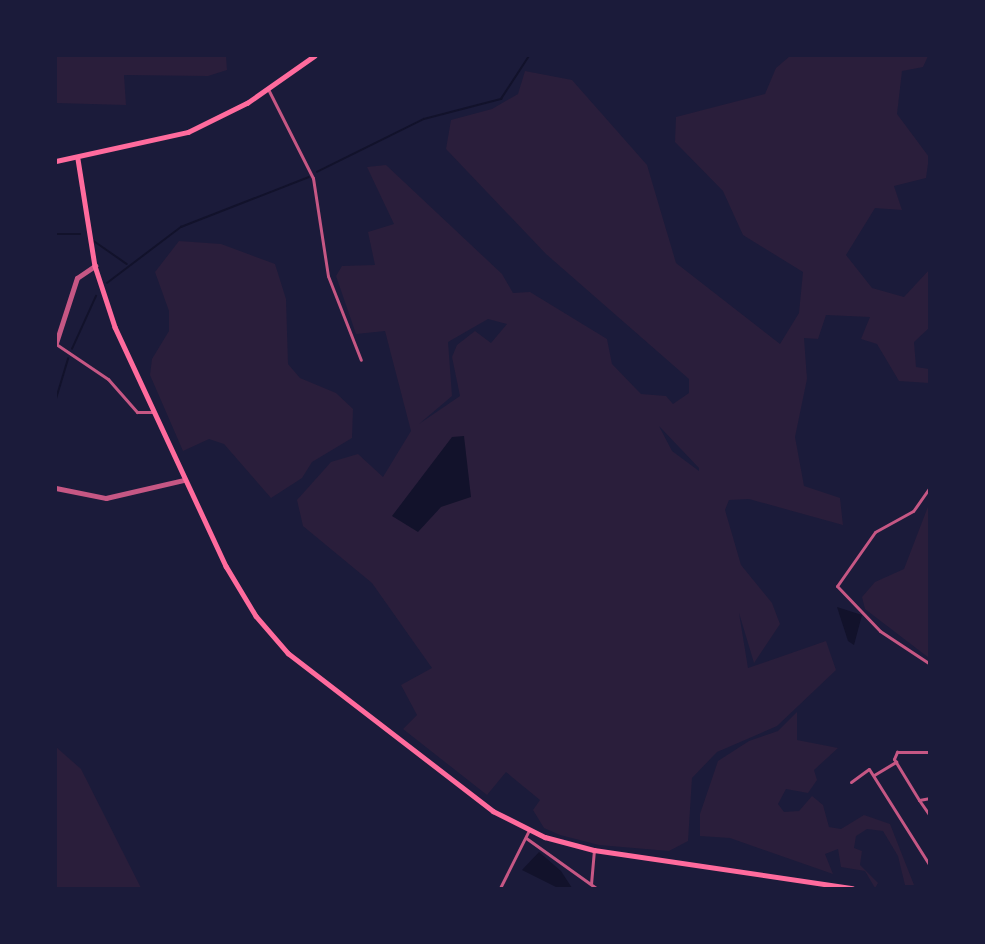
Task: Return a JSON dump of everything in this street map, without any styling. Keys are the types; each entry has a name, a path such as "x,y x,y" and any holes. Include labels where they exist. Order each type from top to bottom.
{"main road":[{"path":"56,161 78,159 188,132 268,90 314,56"},
{"path":"78,159 95,266 114,327 184,480 238,589 288,653 484,804 529,830 594,850 852,888"}],"street":[{"path":"268,90 313,178 328,276 361,360"},
{"path":"95,266 77,278 56,344 108,380 137,412 153,412"},
{"path":"56,488 106,498 184,480"},
{"path":"930,487 913,511 875,532 837,586 880,631 930,664"},
{"path":"930,752 897,752 896,762 930,816"},
{"path":"874,775 896,762"},
{"path":"851,782 869,769 930,866"},
{"path":"919,800 930,798"},
{"path":"500,888 529,830"},
{"path":"526,838 596,888"},
{"path":"591,885 594,850"}],"shaded area":[{"path":"56,56 226,56 227,70 208,76 124,75 126,105 56,103"},
{"path":"790,56 928,56 923,67 902,71 897,114 929,157 926,178 894,186 902,210 875,208 846,255 872,288 904,297 929,270 929,328 914,342 916,367 929,369 929,383 899,381 877,344 861,339 870,317 826,315 818,339 804,338 807,379 795,437 804,486 840,498 843,525 749,499 729,500 725,510 741,565 772,603 780,624 754,663 739,613 748,668 826,641 836,670 777,726 717,752 692,778 688,841 669,851 599,845 560,835 544,828 533,810 540,800 506,772 487,795 403,729 417,715 401,685 432,668 372,583 303,526 297,500 331,462 358,454 383,477 411,431 385,331 356,334 336,276 342,266 375,265 368,232 394,224 367,167 386,165 502,274 513,293 530,292 607,339 612,364 641,394 666,396 673,404 689,393 689,379 546,254 446,149 451,120 492,109 518,94 525,71 572,80 647,165 676,263 780,344 799,313 803,272 743,235 723,191 675,142 676,117 765,94 776,68","holes":["488,319 507,324 491,343 475,331 457,345 452,357 460,396 419,424 452,396 448,342","659,426 699,468 699,471 672,451"]},
{"path":"179,241 221,244 275,264 286,299 288,364 300,378 336,393 353,409 352,438 312,462 302,478 271,498 224,444 209,439 183,451 150,375 152,359 169,331 169,311 155,272"},
{"path":"464,436 471,497 441,507 418,532 392,516 452,437"},
{"path":"929,504 929,658 865,609 862,597 875,582 904,569"},
{"path":"837,607 862,615 854,645 848,641"},
{"path":"797,712 797,740 838,748 814,770 817,780 808,793 786,789 778,804 784,812 799,811 812,796 823,805 829,827 841,829 864,815 890,824 914,885 905,885 898,856 883,831 867,829 856,836 854,848 862,851 860,865 878,883 875,888 865,871 841,867 838,849 825,854 833,874 730,838 700,836 700,814 718,761 749,741 778,731"},
{"path":"56,747 81,769 141,888 56,888"},
{"path":"539,852 561,871 572,888 558,888 522,870"}],"waterway":[{"path":"317,172 424,119 501,99 529,56"},
{"path":"107,283 181,227 309,177"},
{"path":"56,234 80,234"},
{"path":"94,241 127,264"},
{"path":"72,349 96,296"},
{"path":"56,399 68,359"}]}
